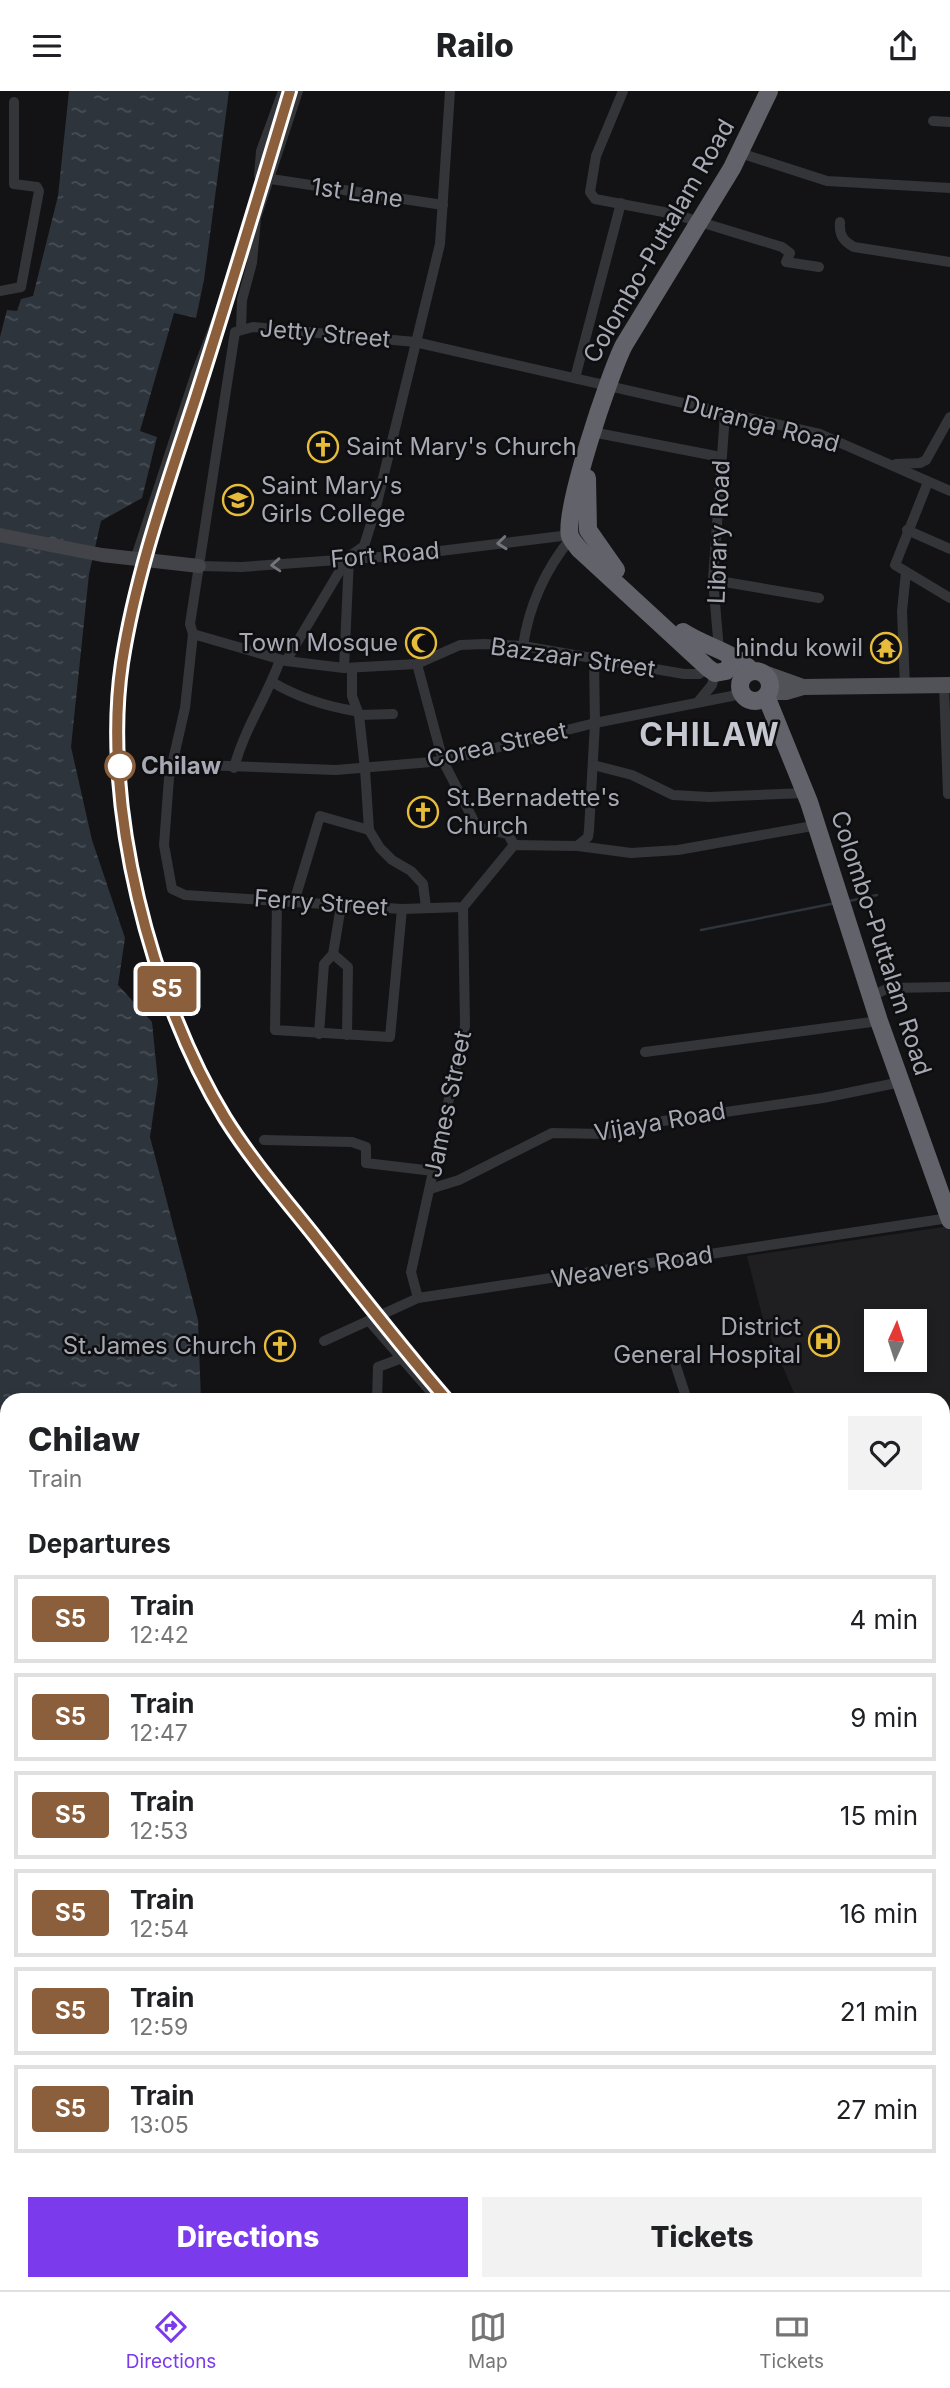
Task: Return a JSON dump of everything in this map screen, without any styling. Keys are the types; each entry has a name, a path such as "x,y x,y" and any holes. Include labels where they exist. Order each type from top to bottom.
{"highway":[{"name":"Colombo-Puttalam Road","path":"575,533 573,501 606,385 624,345 700,224 740,153 769,91"},
{"path":"575,533 652,607 685,633 758,672"},
{"path":"575,533 580,550 711,671"},
{"path":"711,671 708,657 721,652"},
{"name":"Colombo-Puttalam Road","path":"758,672 769,680 758,696 772,705 818,825 878,1021 950,1219"},
{"path":"758,672 741,680 758,696"}],"main road":[{"path":"758,672 803,687"},
{"path":"758,696 803,687 947,685"}],"street":[{"path":"241,329 242,300 251,263 257,218 267,181 261,151 283,91"},
{"path":"135,560 196,373 298,91"},
{"path":"234,768 242,737 283,660 348,557 364,546 439,244 450,91"},
{"path":"624,91 596,156 590,192 596,199 674,214 782,247 790,253 786,262 819,267"},
{"path":"0,291 21,287 39,189 14,184 14,102"},
{"path":"933,121 950,122"},
{"path":"740,153 827,181 950,188"},
{"name":"1st Lane","path":"267,181 443,205"},
{"path":"575,378 621,203"},
{"path":"840,222 839,230 845,242 855,247 950,263"},
{"name":"Jetty Street","path":"199,566 233,339 241,329 253,327 415,342 559,377 606,385"},
{"name":"Duranga Road","path":"606,385 820,434 950,491"},
{"name":"Library Road","path":"721,652 713,580 725,414"},
{"path":"887,463 920,463 926,460 950,417"},
{"path":"593,432 721,457"},
{"path":"928,482 906,530 895,565 950,598"},
{"path":"906,530 950,549"},
{"path":"523,646 530,613 544,576 575,533"},
{"name":"Fort Road","path":"199,566 241,567 348,557 408,555 575,533"},
{"path":"0,535 102,555 199,566"},
{"path":"348,557 348,668 365,769 369,830 380,848 411,871 423,884 426,907"},
{"name":"Ferry Street","path":"199,566 190,624 193,634 185,708 169,778 164,845 172,889 185,895 402,909 463,907"},
{"path":"905,687 902,611 906,572"},
{"path":"713,580 819,599"},
{"name":"Bazzaar Street","path":"193,634 283,660 348,668 417,664 460,646 523,646 691,675 711,671"},
{"path":"577,846 587,837 589,830 595,723 594,660"},
{"path":"417,664 443,761 477,827 508,834 514,845"},
{"path":"698,702 712,685 711,671"},
{"path":"272,682 295,696 325,706 357,713 393,714"},
{"path":"947,685 948,794"},
{"name":"Corea Street","path":"174,764 234,768 365,769 443,761 595,723 698,702 758,696"},
{"path":"593,765 632,775 673,795 723,797 806,793"},
{"path":"293,902 320,815 369,830"},
{"path":"514,845 577,846 631,853 678,850 818,825"},
{"path":"463,907 514,845"},
{"path":"277,901 275,1030 319,1034 390,1037 402,909"},
{"path":"319,1034 324,964 333,954 341,905"},
{"name":"James Street","path":"418,1298 411,1272 466,1016 463,907"},
{"path":"333,954 348,967 347,1035"},
{"path":"871,996 889,988 950,987"},
{"path":"645,1052 849,1028 878,1021"},
{"name":"Vijaya Road","path":"430,1189 459,1180 552,1133 608,1135 663,1121 822,1098 901,1082"},
{"path":"264,1140 352,1142 366,1147 366,1163 433,1171"},
{"name":"Weavers Road","path":"324,1341 418,1298 950,1219"},
{"path":"370,1322 432,1393"},
{"path":"377,1393 377,1367 402,1358"},
{"path":"674,1360 685,1393"}],"shaded area":[{"name":"District General Hospital","path":"950,1226 950,1393 794,1393 764,1323 747,1256"}],"water":[{"path":"69,91 229,91 204,280 196,318 174,313 140,431 157,437 142,498 101,521 89,574 71,747 92,840 125,938 118,985 152,1022 158,1082 150,1137 198,1320 201,1393 0,1393 0,337 7,310 17,311 21,299 33,296 58,196"}],"waterway":[{"path":"849,901 877,895"},
{"path":"701,930 836,903"}],"railway":[{"path":"290,91 153,530 135,596 122,663 118,717 119,776 139,898 155,958 175,1016 199,1070 225,1118 246,1149 441,1393"}],"train":[{"name":"S5","path":"290,91 144,562 122,663 117,731 125,833 139,901 162,976 201,1072 224,1117 267,1178 376,1319 441,1393"}],"place":[{"name":"Saint Mary's Church","path":"323,447"},
{"name":"Saint Mary's Girls College","path":"238,500"},
{"name":"Town Mosque","path":"421,643"},
{"name":"hindu kowil","path":"886,648"},
{"name":"Chilaw","path":"120,766"},
{"name":"St.Bernadette's Church","path":"423,812"},
{"name":"District General Hospital","path":"824,1341"},
{"name":"St.James Church","path":"280,1346"}],"district":[{"name":"CHILAW","path":"710,735"}]}
